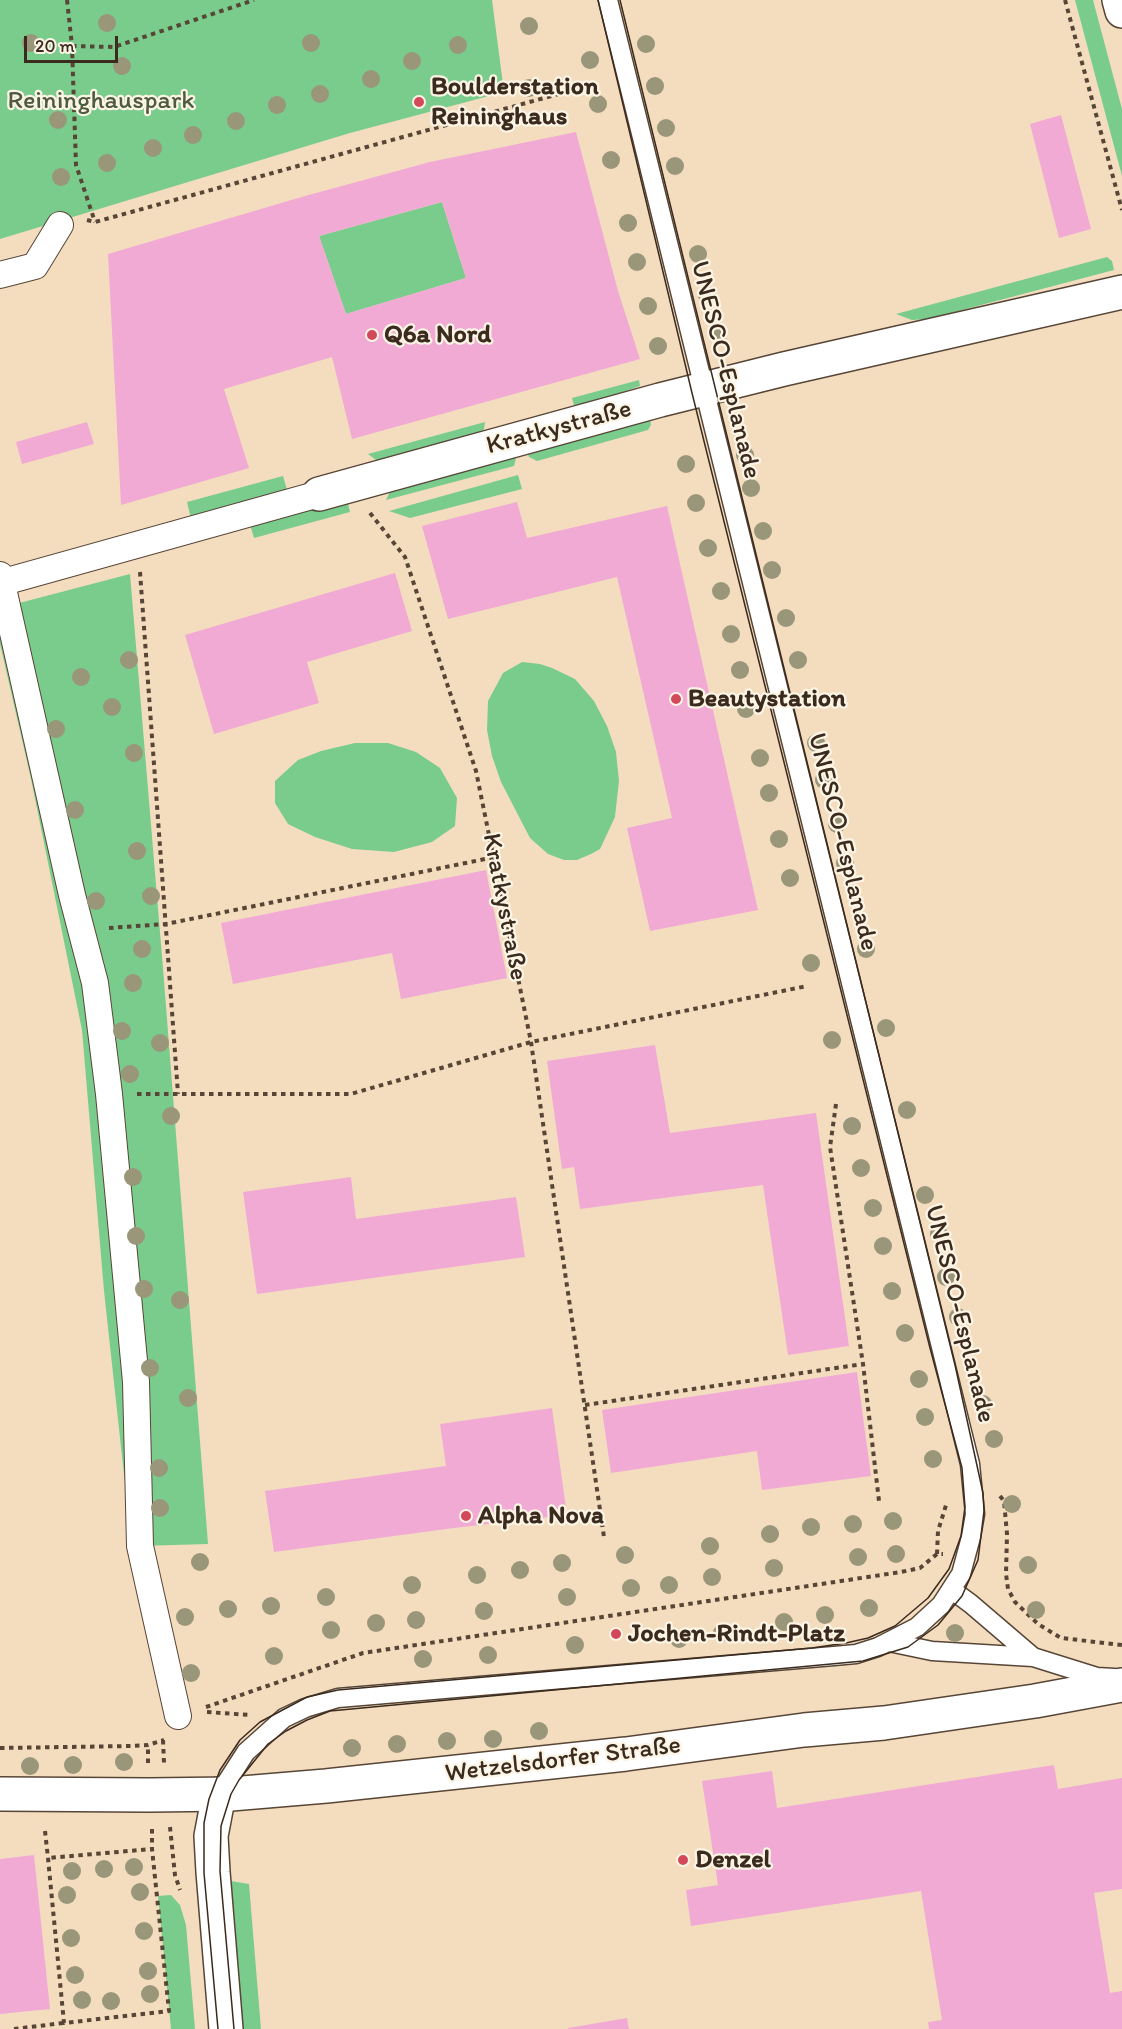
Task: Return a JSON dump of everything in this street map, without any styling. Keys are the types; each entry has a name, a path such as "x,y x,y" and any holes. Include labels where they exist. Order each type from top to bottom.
{"main road":[{"path":"1119,0 1122,10"},
{"name":"Kratkystraße","path":"319,494 704,390 1122,292"},
{"name":"Wetzelsdorfer Straße","path":"0,1794 149,1796 219,1794 456,1773 643,1752 804,1730 884,1723 1035,1701 1122,1685"},
{"path":"219,1794 213,1822 212,1863 226,2029"}],"street":[{"path":"0,275 35,266 60,225"},
{"name":"Kratkystraße","path":"1,580 319,494"},
{"path":"1,580 95,983 109,1094 136,1382 140,1546 186,1713"}],"lane":[{"name":"UNESCO-Esplanade","path":"608,0 970,1464 975,1514 961,1574 952,1590 929,1617 917,1627 889,1642"},
{"path":"952,1590 1033,1657"},
{"path":"219,1794 246,1752 284,1718 305,1708 338,1698 856,1654 889,1642 932,1651 1033,1657 1097,1677 1122,1679"}],"path":[{"path":"67,0 72,46 76,165 95,222"},
{"path":"72,46 114,47 254,0"},
{"path":"1065,0 1122,210"},
{"path":"60,225 82,218 95,222 584,87"},
{"name":"Kratkystraße","path":"366,509 405,557 476,771 531,1042 604,1537"},
{"path":"137,544 178,1094"},
{"path":"81,930 166,924 495,857"},
{"path":"109,1094 351,1094 531,1042 807,986"},
{"path":"836,1104 830,1147 863,1364 879,1501"},
{"path":"585,1405 863,1364"},
{"path":"0,1748 148,1745 163,1740 174,1730 186,1713 363,1653 920,1568 937,1554 938,1532"},
{"path":"1006,1574 1008,1589 1015,1602 1038,1624 1061,1638 1122,1645"},
{"path":"186,1713 226,1712 253,1716"},
{"path":"148,1745 148,1773"},
{"path":"14,2029 169,2011 152,1849 152,1829"},
{"path":"45,1831 64,2023"},
{"path":"48,1858 152,1849"}],"green space":[{"name":"Reininghauspark","path":"0,0 492,0 504,92 350,133 0,239"},
{"path":"1075,0 1093,0 1122,109 1122,176"},
{"path":"442,202 466,278 346,314 319,236"},
{"path":"1107,257 1112,261 1114,270 928,319 912,320 896,314"},
{"path":"639,380 640,386 575,409 572,398"},
{"path":"650,418 651,425 648,430 537,461 529,457 527,451"},
{"path":"485,422 484,429 478,436 380,463 368,454"},
{"path":"513,455 516,458 514,466 386,500 391,489"},
{"path":"518,475 522,489 410,518 389,511"},
{"path":"283,476 288,493 191,519 187,502"},
{"path":"346,495 350,512 254,538 249,521"},
{"path":"130,574 208,1544 132,1548 104,1291 82,1030 31,779 0,644 0,608"},
{"path":"522,662 540,664 575,679 594,701 607,726 616,752 619,781 615,817 600,849 577,860 564,860 548,854 530,838 501,782 492,756 487,730 488,701 503,673"},
{"path":"355,743 388,743 416,752 440,768 457,798 455,826 432,842 394,852 352,849 315,837 288,824 275,803 275,781 298,760 321,751"},
{"path":"231,1881 249,1884 261,2029 242,2029"},
{"path":"171,1895 180,1905 186,1925 195,2029 171,2029 158,1896"}],"building":[{"path":"1061,115 1091,229 1059,238 1030,124"},
{"name":"Q6a Nord","path":"576,132 618,291 640,359 352,439 332,357 224,389 249,468 121,505 108,254 430,162","holes":["442,202 466,278 346,314 319,236"]},
{"path":"87,422 94,444 22,464 16,442"},
{"path":"517,502 527,538 667,506 758,910 650,931 627,828 672,818 617,577 448,619 422,526"},
{"path":"395,573 412,631 307,662 319,703 214,734 185,635"},
{"path":"486,870 507,978 401,999 392,953 233,984 221,923"},
{"path":"655,1045 670,1133 816,1113 849,1346 788,1355 763,1185 580,1209 574,1167 562,1169 547,1061"},
{"path":"351,1177 356,1219 516,1197 525,1257 257,1294 243,1192"},
{"path":"857,1372 871,1476 762,1490 757,1451 611,1473 602,1410"},
{"path":"552,1408 567,1515 274,1552 265,1491 446,1466 440,1424"},
{"path":"1054,1765 1058,1789 1122,1778 1122,1889 1094,1893 1110,1993 1122,1991 1122,2029 929,2029 928,2022 942,2020 921,1891 691,1926 686,1890 718,1885 702,1781 772,1771 777,1808"},
{"path":"34,1855 50,2009 0,2014 0,1859"},
{"path":"627,2018 629,2029 568,2029 568,2028"}],"tram line":[{"path":"218,2029 204,1873 204,1823 209,1799 220,1770 240,1740 260,1722 307,1697 338,1690 812,1648 868,1638 895,1626 928,1598 949,1569 961,1536 965,1507 962,1468 930,1348 692,393 598,0"},
{"path":"234,2029 220,1871 221,1826 231,1794 239,1780 268,1744 286,1731 330,1711 863,1661 908,1647 938,1625 962,1596 978,1560 984,1511 983,1493 955,1365 620,0"}],"place":[{"name":"Boulderstation Reininghaus","path":"419,102"},
{"name":"Q6a Nord","path":"372,335"},
{"name":"Beautystation","path":"676,699"},
{"name":"Alpha Nova","path":"466,1516"},
{"name":"Jochen-Rindt-Platz","path":"616,1634"},
{"name":"Denzel","path":"683,1860"}]}
